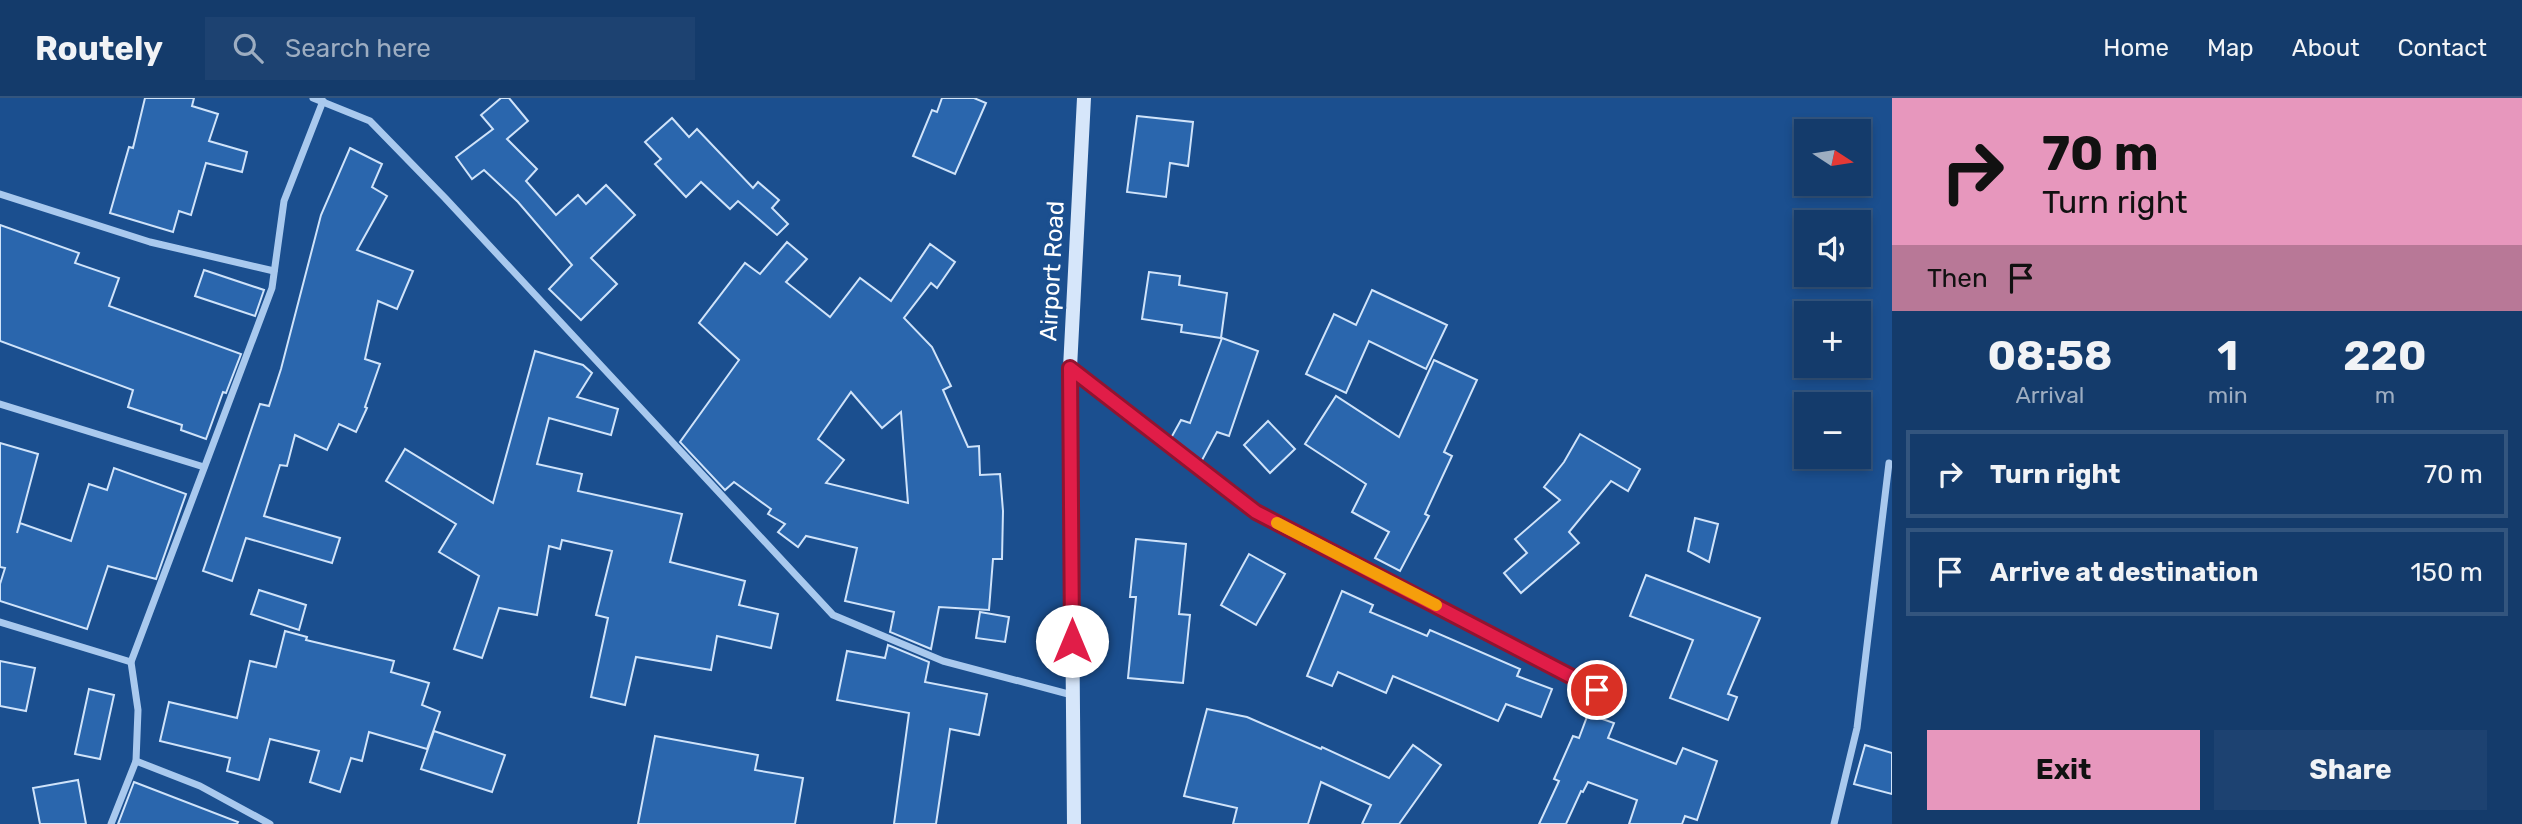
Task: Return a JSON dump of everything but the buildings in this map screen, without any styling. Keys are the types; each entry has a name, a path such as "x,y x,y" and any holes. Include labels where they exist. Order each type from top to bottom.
{"main road":[{"name":"Airport Road","path":"1074,824 1070,368 1084,98"}],"street":[{"path":"313,98 370,121 445,198 832,615 943,662 1072,695"},
{"path":"111,824 136,761 138,710 131,662 272,288 284,201 323,101"},
{"path":"0,194 150,242 274,271"},
{"path":"1070,368 1256,512 1621,702"},
{"path":"0,404 204,467"},
{"path":"1834,824 1857,728 1889,463"},
{"path":"0,622 131,662"},
{"path":"136,761 200,786 270,824"}],"slow traffic":[{"path":"1277,523 1436,605"}],"route":[{"path":"1072,641 1070,368 1256,512 1597,690"}]}
